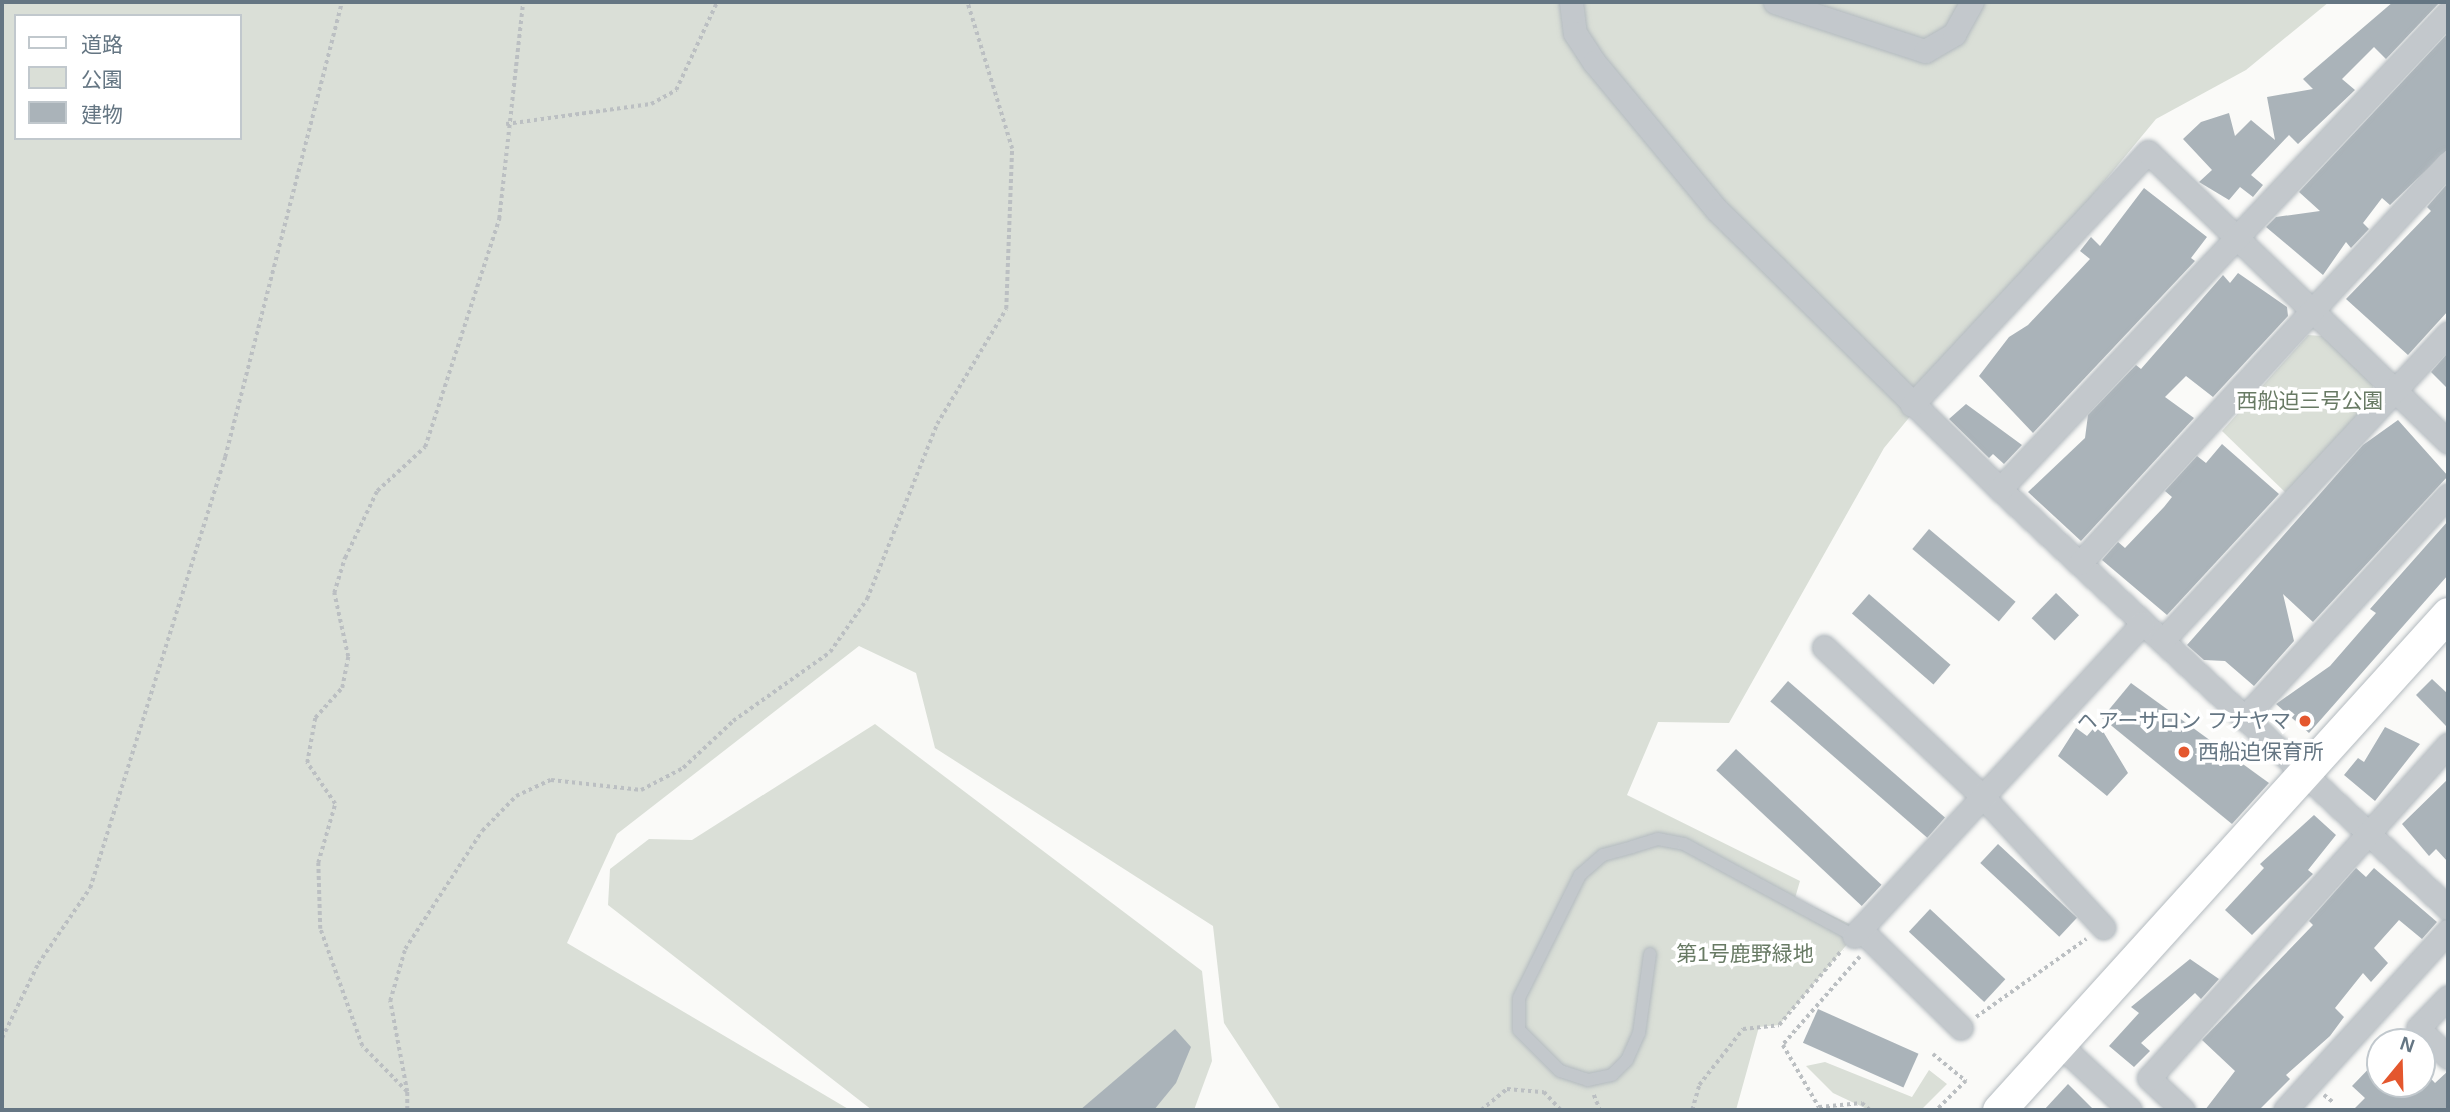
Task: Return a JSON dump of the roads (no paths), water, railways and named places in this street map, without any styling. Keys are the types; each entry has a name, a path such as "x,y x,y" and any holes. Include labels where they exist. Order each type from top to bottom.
{"street":[{"path":"1571,2 1575,33 1641,123 1912,405 2300,772 2448,908"},
{"path":"1775,2 1925,51 1954,34 1972,2"},
{"path":"2000,489 2233,237 2448,13"},
{"path":"1912,405 2148,152 2448,442"},
{"path":"2080,563 2314,315 2448,163"},
{"path":"2162,641 2448,332"},
{"path":"2244,718 2448,495"},
{"path":"1998,1110 2300,772 2448,614"},
{"path":"1961,1027 1858,940 2143,624"},
{"path":"1825,647 1984,798 2104,927"},
{"path":"2183,1110 2149,1078 2448,745"},
{"path":"2284,1110 2448,931"},
{"path":"2302,1110 2448,953"},
{"path":"2448,996 2418,1028 2448,1057"},
{"path":"2058,1043 2119,1106"}],"lane":[{"path":"1650,954 1639,1033 1627,1060 1612,1075 1588,1080 1560,1071 1519,1030 1519,998 1580,875 1603,855 1658,839 1684,844 1858,940"}],"place":[{"name":"ヘアーサロン フナヤマ","path":"2305,721"},
{"name":"西船迫保育所","path":"2184,752"}],"park label":[{"name":"西船迫三号公園","path":"2310,401"},
{"name":"第1号鹿野緑地","path":"1745,954"}]}
